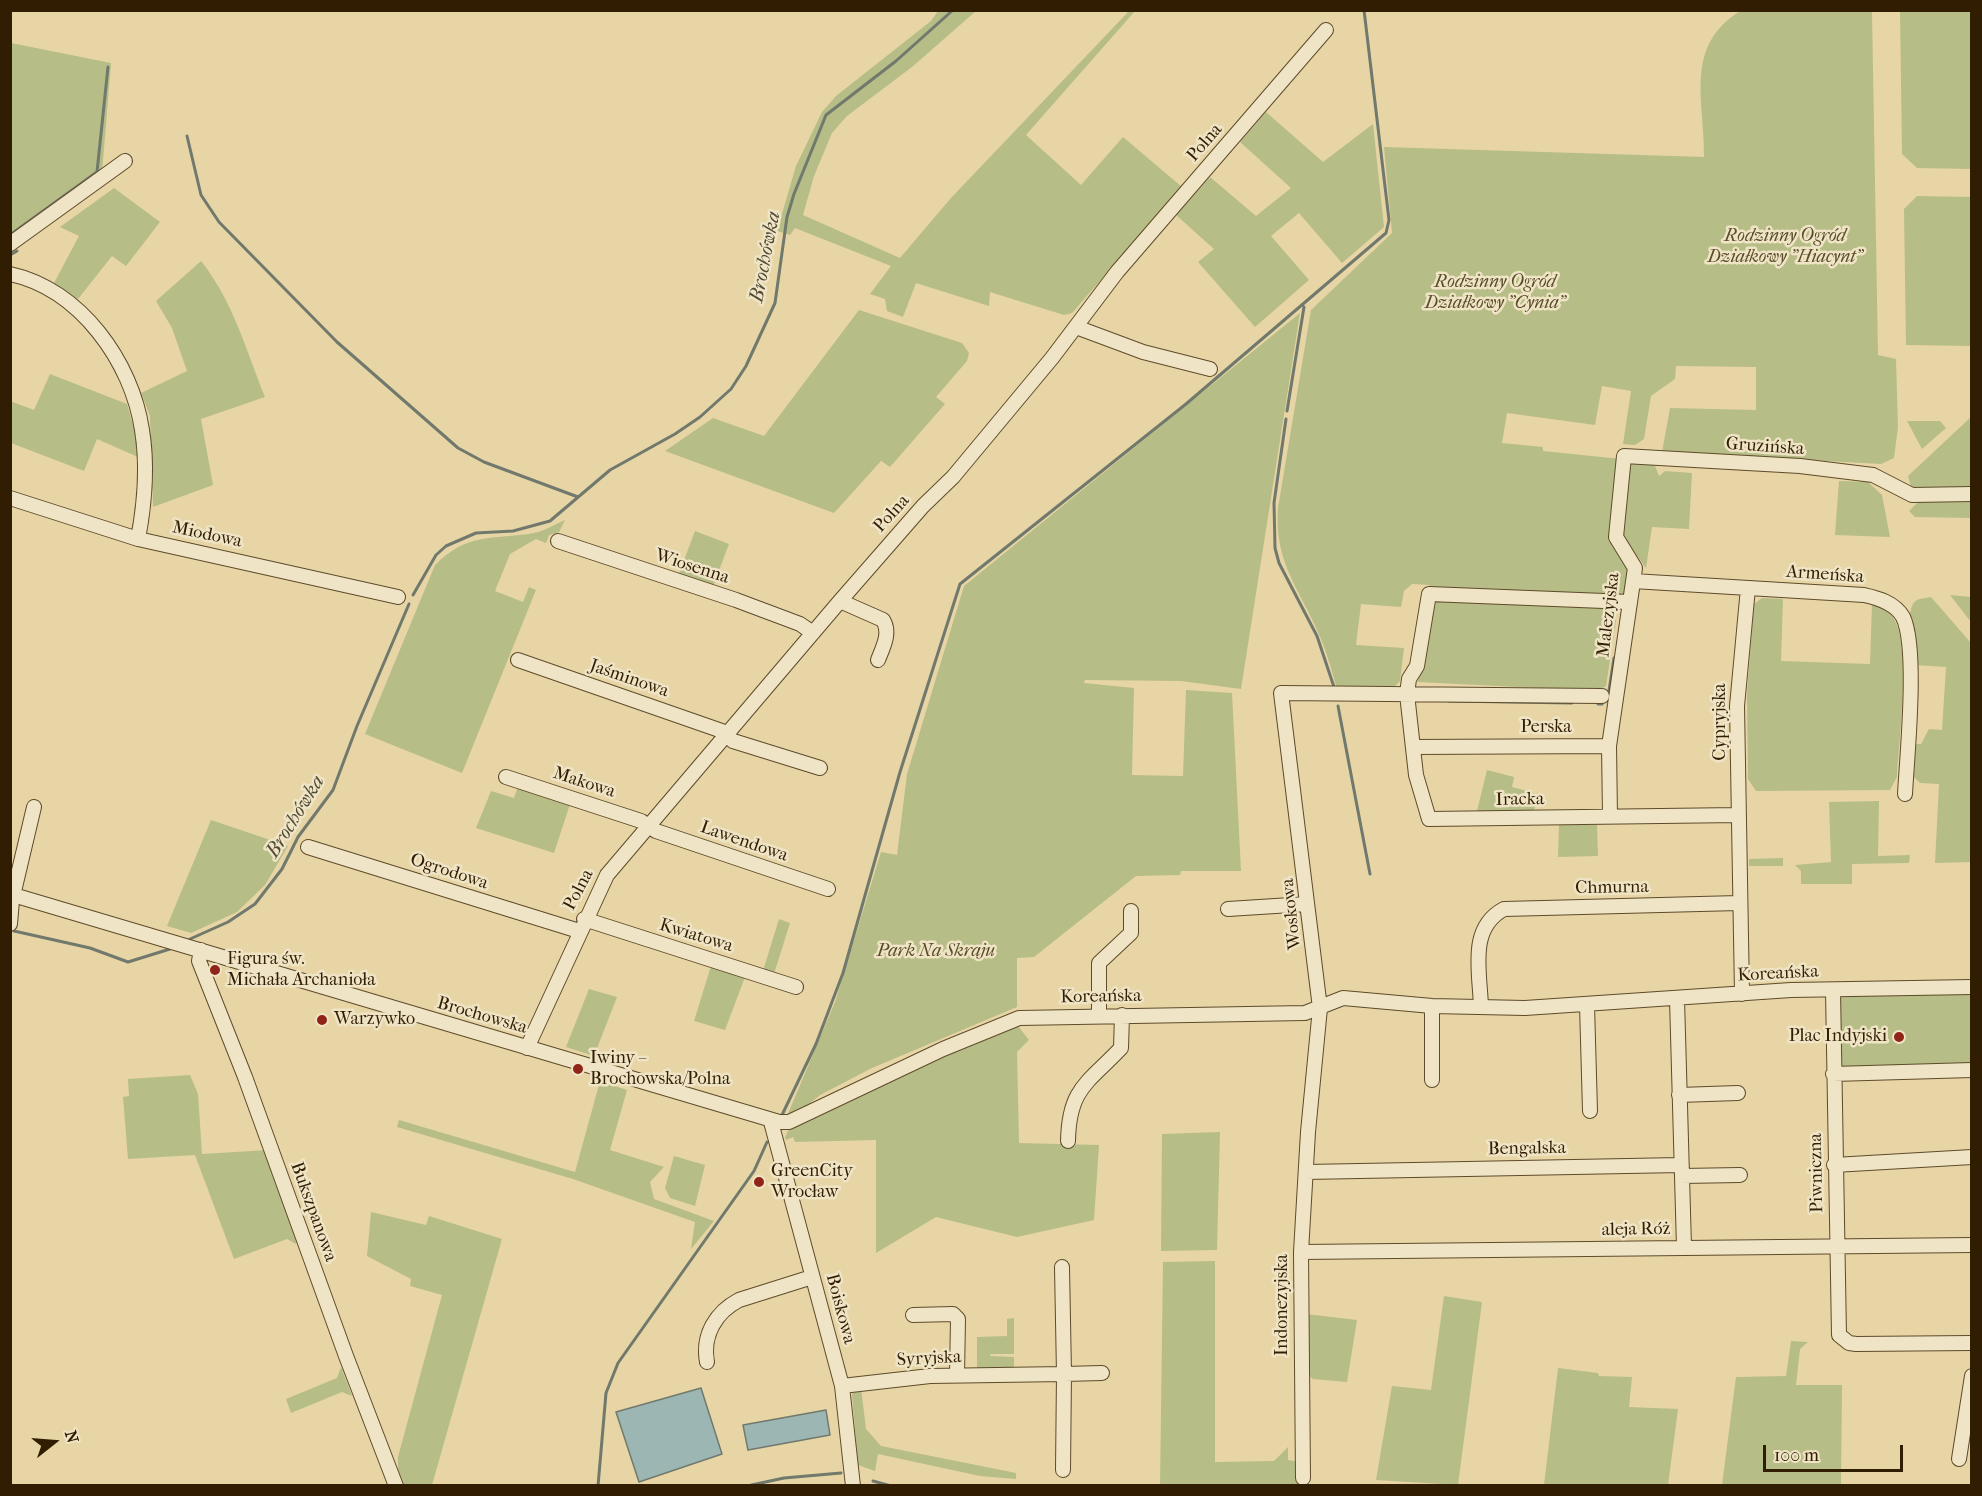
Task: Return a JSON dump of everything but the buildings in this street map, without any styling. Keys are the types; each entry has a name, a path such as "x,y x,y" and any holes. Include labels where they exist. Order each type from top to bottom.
{"street":[{"name":"Polna","path":"527,1048 581,925 606,875 840,601 923,506 953,477 1076,327 1117,272 1326,30"},
{"path":"10,244 125,161"},
{"path":"10,274 38,284 78,310 102,337 115,358 134,398 142,428 146,477 138,539"},
{"path":"1076,327 1143,352 1210,369"},
{"name":"Gruzińska","path":"1624,456 1800,466 1873,475 1900,490 1924,496 1971,494"},
{"name":"Malezyjska","path":"1609,746 1635,568 1616,537 1624,456"},
{"name":"Miodowa","path":"10,498 138,539 398,597"},
{"name":"Wiosenna","path":"558,541 736,600 800,624 813,633"},
{"name":"Armeńska","path":"1633,581 1864,595 1891,604 1903,617 1911,664 1905,794"},
{"name":"Cypryjska","path":"1739,903 1738,690 1748,588"},
{"path":"1602,696 1407,694 1410,679 1417,666 1429,594 1629,602"},
{"path":"840,601 883,620 887,633 878,660"},
{"name":"Jaśminowa","path":"518,660 722,731 733,741 820,768"},
{"name":"Woskowa","path":"1308,1132 1320,1008 1281,693 1407,694"},
{"name":"Iracka","path":"1407,694 1416,775 1429,819 1738,815"},
{"path":"1609,746 1610,816"},
{"name":"Perska","path":"1413,747 1609,746"},
{"name":"Makowa","path":"506,777 648,826"},
{"path":"10,924 12,894 34,807"},
{"name":"Lawendowa","path":"648,826 656,831 828,889"},
{"name":"Ogrodowa","path":"308,847 581,925"},
{"name":"Brochowska","path":"12,894 771,1122 789,1122"},
{"path":"1739,903 1742,994"},
{"name":"Chmurna","path":"1481,1007 1479,940 1489,920 1504,909 1739,903"},
{"path":"1228,909 1307,904"},
{"path":"1100,1015 1099,963 1131,933 1131,911"},
{"name":"Kwiatowa","path":"581,925 796,987"},
{"name":"Bukszpanowa","path":"201,950 199,961 245,1077 338,1336 396,1485"},
{"name":"Koreańska","path":"789,1122 943,1049 1019,1018 1305,1013 1343,998 1432,1006 1481,1007 1587,1005 1833,990 1971,987"},
{"name":"Piwniczna","path":"1833,990 1834,1165 1839,1335 1849,1343 1856,1344 1971,1343"},
{"path":"1677,999 1684,1247"},
{"path":"1587,1005 1590,1111"},
{"path":"1432,1006 1432,1080"},
{"path":"1068,1141 1069,1119 1076,1095 1083,1085 1122,1048 1122,1015"},
{"path":"1833,1074 1971,1070"},
{"path":"1679,1095 1738,1093"},
{"name":"Boiskowa","path":"771,1122 842,1386 853,1485"},
{"name":"Indonezyjska","path":"1303,1478 1301,1252 1308,1132"},
{"path":"1834,1165 1971,1157"},
{"name":"Bengalska","path":"1306,1172 1374,1169 1682,1170 1740,1175"},
{"name":"aleja Róż","path":"1301,1252 1971,1245"},
{"path":"1062,1267 1064,1470"},
{"path":"707,1362 709,1332 718,1316 728,1306 811,1272"},
{"path":"913,1316 953,1314 958,1319 957,1376"},
{"name":"Syryjska","path":"842,1386 878,1380 957,1376 1102,1373"},
{"path":"1959,1459 1971,1376"}],"green space":[{"path":"938,11 976,11 912,67 847,116 832,133 814,176 803,215 900,258 951,198 1129,11 1135,11 1026,135 1081,185 1123,137 1182,187 1072,313 1064,315 990,292 989,306 916,283 903,317 887,311 885,299 870,294 891,266 795,228 790,235 777,231 796,166 822,112 836,96 931,21"},
{"name":"Rodzinny Ogród Działkowy \"Cynia\"","path":"1740,11 1872,11 1878,355 1896,359 1898,427 1894,458 1881,464 1662,452 1670,408 1756,410 1756,367 1676,366 1675,379 1651,396 1644,439 1635,445 1623,444 1631,391 1602,386 1595,425 1507,413 1502,443 1543,447 1543,451 1621,459 1610,532 1628,572 1627,587 1623,597 1435,591 1429,585 1412,584 1404,591 1401,607 1361,604 1356,645 1404,648 1400,681 1392,689 1338,693 1321,639 1285,562 1280,546 1278,508 1311,310 1392,233 1384,147 1704,157 1701,76 1704,58 1710,41 1722,25"},
{"path":"1900,11 1971,11 1971,169 1917,168 1902,154"},
{"path":"11,43 111,63 102,173 11,239"},
{"path":"1266,112 1323,162 1373,124 1384,227 1342,263 1299,213 1271,236 1309,280 1255,327 1198,262 1214,249 1176,215 1210,177 1256,216 1291,188 1240,142"},
{"path":"114,188 160,222 126,266 112,256 78,299 54,283 79,236 60,227"},
{"name":"Rodzinny Ogród Działkowy \"Hiacynt\"","path":"1917,196 1971,197 1971,346 1906,345 1904,209"},
{"path":"201,261 230,309 265,397 201,419 213,485 153,507 150,416 141,393 187,371 172,328 156,301"},
{"path":"859,310 962,343 969,353 967,361 936,397 945,404 890,467 881,461 834,513 665,451 713,418 764,436"},
{"name":"Park Na Skraju","path":"1300,313 1241,689 1181,681 1085,680 1084,683 1134,688 1132,775 1183,776 1186,690 1232,693 1241,871 1181,871 1180,875 1136,876 1034,957 1017,958 1017,1007 872,1068 820,1095 798,1113 787,1116 835,1002 881,852 897,855 907,774 964,586"},
{"path":"50,374 127,404 135,432 138,457 97,439 84,471 11,443 10,401 34,410"},
{"path":"1971,417 1971,490 1912,490 1908,476"},
{"path":"1907,421 1940,421 1946,428 1922,449"},
{"path":"1640,460 1654,463 1659,476 1665,471 1692,473 1689,529 1652,527 1646,568 1619,532 1628,466"},
{"path":"1839,481 1868,482 1882,495 1890,537 1835,535"},
{"path":"1971,499 1971,518 1915,517 1909,511 1919,501"},
{"path":"565,520 559,532 549,535 546,543 536,539 510,554 495,591 523,602 529,587 536,590 462,773 365,734 435,565 447,554 470,542 534,533"},
{"path":"695,531 729,544 712,589 678,576"},
{"path":"1950,595 1971,597 1971,622"},
{"path":"1931,597 1971,643 1971,862 1935,863 1939,784 1920,783 1914,777 1916,744 1921,744 1929,729 1942,730 1946,667 1914,665 1910,630 1910,611 1913,604 1919,599"},
{"path":"1762,598 1783,599 1781,661 1870,664 1872,604 1884,609 1894,619 1899,632 1903,672 1897,777 1890,790 1756,791 1748,779 1747,693 1754,604"},
{"path":"1439,599 1591,603 1615,609 1616,621 1606,686 1597,691 1418,682 1428,612"},
{"path":"1487,770 1514,777 1512,787 1538,794 1534,810 1477,811"},
{"path":"519,784 571,801 554,853 476,828 491,791 514,798"},
{"path":"1879,801 1878,856 1910,855 1909,863 1852,864 1852,884 1801,884 1801,871 1795,865 1831,862 1829,802"},
{"path":"211,820 288,846 265,885 237,912 191,933 167,926"},
{"path":"1559,825 1597,825 1598,856 1558,857"},
{"path":"1783,858 1783,866 1749,866 1749,859"},
{"path":"779,919 790,923 774,974 763,971"},
{"path":"711,966 745,977 725,1030 694,1021"},
{"path":"589,989 617,997 594,1056 566,1047"},
{"name":"Plac Indyjski","path":"1971,991 1971,1066 1837,1067 1837,998 1841,993"},
{"path":"1011,1025 1018,1026 1029,1040 1017,1052 1019,1143 1099,1145 1094,1220 1017,1237 936,1217 876,1253 876,1140 795,1142 793,1137 786,1140 785,1137 790,1127 869,1086 872,1091 905,1074 914,1066"},
{"path":"190,1075 198,1094 202,1154 268,1150 296,1231 296,1244 287,1239 234,1259 195,1155 128,1159 123,1097 129,1096 128,1079"},
{"path":"600,1081 627,1090 610,1150 664,1167 650,1182 654,1199 714,1221 691,1249 695,1222 573,1179 397,1127 399,1120 575,1172"},
{"path":"1220,1132 1217,1250 1161,1251 1162,1134"},
{"path":"674,1156 705,1165 695,1206 670,1198 665,1188"},
{"path":"371,1212 426,1225 429,1216 502,1239 432,1485 401,1485 398,1476 398,1457 442,1295 410,1286 411,1279 367,1256"},
{"path":"1215,1261 1215,1462 1274,1461 1288,1447 1288,1460 1295,1461 1299,1467 1299,1485 1160,1486 1163,1262"},
{"path":"1444,1296 1482,1302 1458,1485 1376,1480 1392,1386 1431,1390"},
{"path":"1306,1314 1357,1320 1347,1382 1313,1379 1305,1372"},
{"path":"1014,1318 1014,1354 991,1354 990,1356 1014,1357 1014,1369 977,1369 977,1337 1007,1336 1007,1319"},
{"path":"1791,1341 1808,1342 1800,1349 1796,1385 1842,1385 1841,1485 1722,1485 1736,1377 1786,1376"},
{"path":"341,1367 352,1396 342,1392 291,1413 286,1399 337,1378"},
{"path":"1558,1368 1598,1373 1599,1376 1632,1377 1629,1407 1678,1409 1668,1485 1544,1485"},
{"path":"861,1388 866,1429 881,1446 1016,1473 1016,1479 980,1476 878,1454 875,1471 858,1465 852,1394"}],"water":[{"path":"701,1388 722,1454 639,1482 616,1412"},
{"path":"826,1410 830,1435 748,1450 743,1425"}],"waterway":[{"name":"Brochówka","path":"413,595 436,555 446,546 476,533 513,531 550,521 610,470 675,434 700,417 731,389 746,366 775,303 787,217 826,115 896,61 953,10"},
{"path":"782,1115 816,1044 843,973 900,772 960,584 1186,404 1386,233 1389,220 1364,10"},
{"path":"10,235 97,172 108,67"},
{"path":"187,136 201,195 219,222 337,342 458,448 484,462 578,497"},
{"path":"10,255 17,251"},
{"path":"1287,411 1304,307"},
{"path":"1286,419 1274,503 1275,548 1279,563 1317,636 1334,687"},
{"name":"Brochówka","path":"190,939 228,922 255,904 282,869 298,837 333,790 357,726 409,604"},
{"path":"1608,697 1614,658"},
{"path":"1449,701 1572,703"},
{"path":"1338,706 1370,874"},
{"name":"Brochówka","path":"14,931 90,948 128,962 170,949"},
{"path":"598,1486 606,1393 618,1363 754,1171 767,1142"},
{"path":"747,1486 784,1478 841,1473"},
{"path":"873,1481 891,1486"}],"place":[{"name":"Figura św. Michała Archanioła","path":"215,970"},
{"name":"Warzywko","path":"322,1020"},
{"name":"Plac Indyjski","path":"1899,1037"},
{"name":"Iwiny – Brochowska/Polna","path":"578,1069"},
{"name":"GreenCity Wrocław","path":"759,1182"}]}
